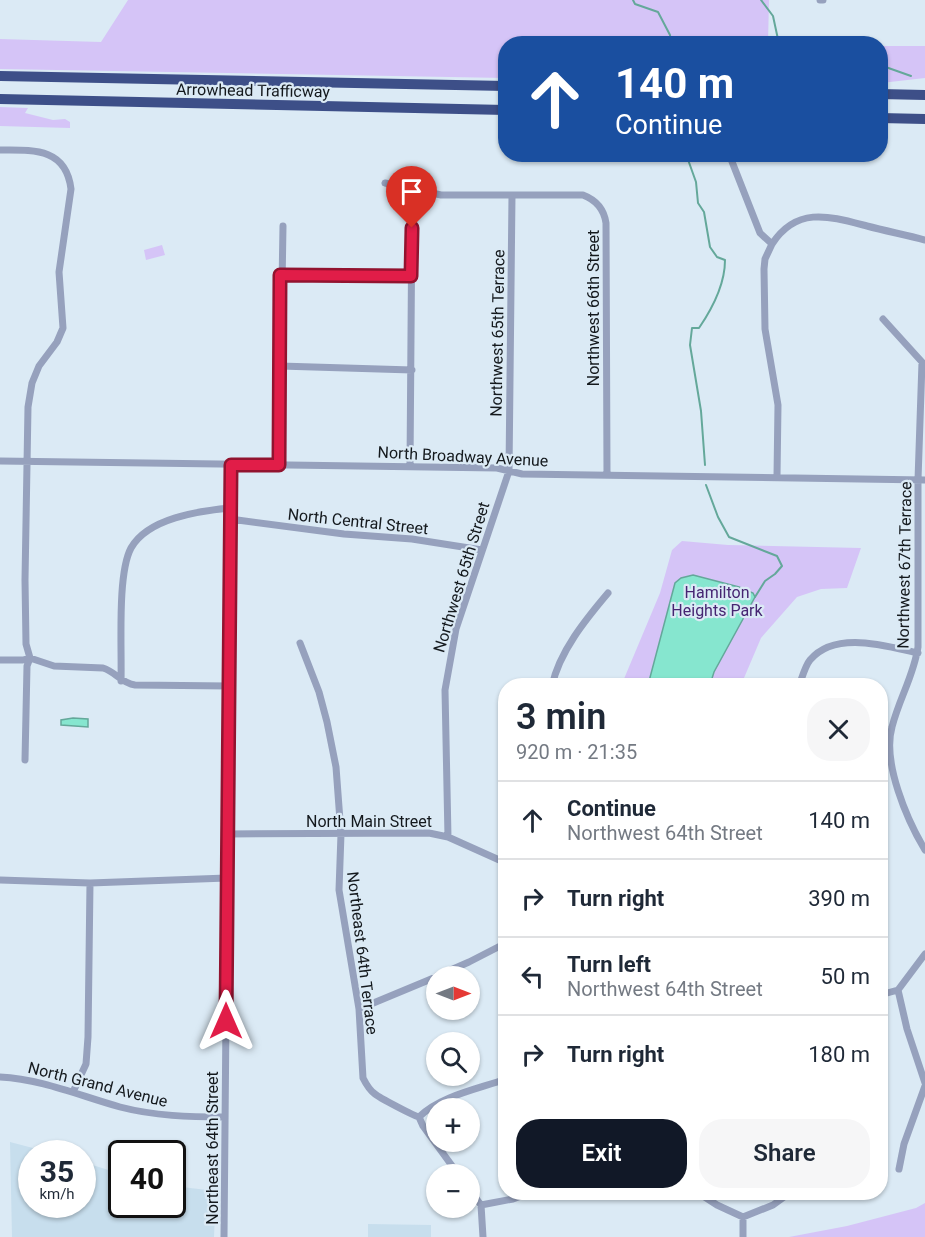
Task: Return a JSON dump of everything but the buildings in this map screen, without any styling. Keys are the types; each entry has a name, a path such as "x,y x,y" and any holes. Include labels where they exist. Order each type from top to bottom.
{"highway":[{"name":"Arrowhead Trafficway","path":"0,76 498,86"},
{"path":"888,94 925,88"},
{"path":"888,94 925,95"},
{"name":"Arrowhead Trafficway","path":"0,99 498,110"},
{"path":"888,118 925,119"},
{"path":"905,119 925,125"}],"street":[{"path":"0,150 37,150 51,155 62,164 71,189 59,272 63,328 57,342 39,366 32,383 28,406 25,525 26,644 30,658 27,666 25,760"},
{"path":"732,162 760,233 772,244"},
{"path":"385,183 441,195 512,195"},
{"path":"410,466 412,205 417,197 427,192"},
{"name":"Northwest 66th Street","path":"512,195 583,195 592,199 600,207 606,223 607,474"},
{"name":"Northwest 65th Terrace","path":"509,471 512,195"},
{"path":"777,476 778,405 765,329 764,269 768,250 779,233 788,226 802,219 817,216 925,240"},
{"path":"279,465 280,275 283,226"},
{"path":"280,275 411,276"},
{"name":"Northwest 67th Terrace","path":"883,319 922,362 920,649 892,724 889,751 891,768 913,831 925,850"},
{"path":"280,366 412,370"},
{"name":"North Broadway Avenue","path":"0,461 410,466 498,468 522,474 777,476 922,480"},
{"name":"Northeast 64th Street","path":"224,1237 231,465"},
{"name":"Northwest 65th Street","path":"448,837 445,690 447,669 456,628 509,471"},
{"path":"121,681 123,572 132,546 151,530 180,515 230,508"},
{"name":"North Central Street","path":"230,519 344,534 412,539 482,550"},
{"path":"555,678 559,664 567,651 608,593"},
{"name":"Northeast 64th Terrace","path":"300,643 319,692 330,733 339,790 341,834 339,891 359,1009 363,1078 376,1096 419,1117"},
{"path":"802,678 809,661 826,648 836,645 874,644 920,649"},
{"path":"0,660 30,658 54,666 104,668 129,684 229,686"},
{"name":"North Main Street","path":"227,834 429,833 448,837 498,859"},
{"path":"0,880 90,883 227,878"},
{"path":"73,1092 86,1064 90,883"},
{"path":"463,966 498,947"},
{"path":"888,993 898,990 925,954"},
{"path":"359,1009 426,982"},
{"path":"898,990 907,1029 925,1085 904,1144 899,1169"},
{"name":"North Grand Avenue","path":"0,1077 42,1083 120,1107 160,1115 225,1116"},
{"path":"451,1164 419,1117 434,1104 498,1082"},
{"path":"483,1237 481,1205 508,1200"},
{"path":"709,1200 743,1216 773,1205 780,1200"},
{"path":"743,1216 743,1237"}],"shaded area":[{"path":"693,575 739,587 753,593 755,597 712,678 650,678 675,583 681,578"},
{"path":"88,719 88,727 61,725 61,720"},
{"path":"10,1142 18,1144 18,1218 96,1218 96,1166 108,1170 108,1218 186,1218 186,1188 216,1191 214,1237 12,1237"},
{"path":"368,1224 431,1225 431,1237 368,1237"}],"green space":[{"path":"128,0 769,0 768,36 498,36 498,78 0,69 0,39 101,42"},
{"path":"888,46 925,46 925,78 888,82"},
{"path":"0,107 28,108 25,113 53,120 65,119 70,122 70,128 0,126"},
{"path":"162,245 165,255 146,260 144,250"},
{"name":"Hamilton Heights Park","path":"682,541 728,545 861,548 847,588 821,589 797,597 761,638 744,678 624,678 660,593 672,550"},
{"path":"925,1203 925,1237 789,1237 847,1226 916,1208"}],"waterway":[{"path":"633,0 635,4 658,12 670,36"},
{"path":"761,0 773,16 777,36"},
{"path":"888,68 911,76"},
{"path":"689,162 696,182 698,203 704,212 710,247 717,257 725,260 723,278 717,296 699,328 692,328 690,345 701,411 705,465"},
{"path":"706,485 718,517 729,537 777,556 782,566 765,581 755,597"}],"route":[{"path":"226,1021 231,465 279,465 280,275 411,276 412,228"}]}
